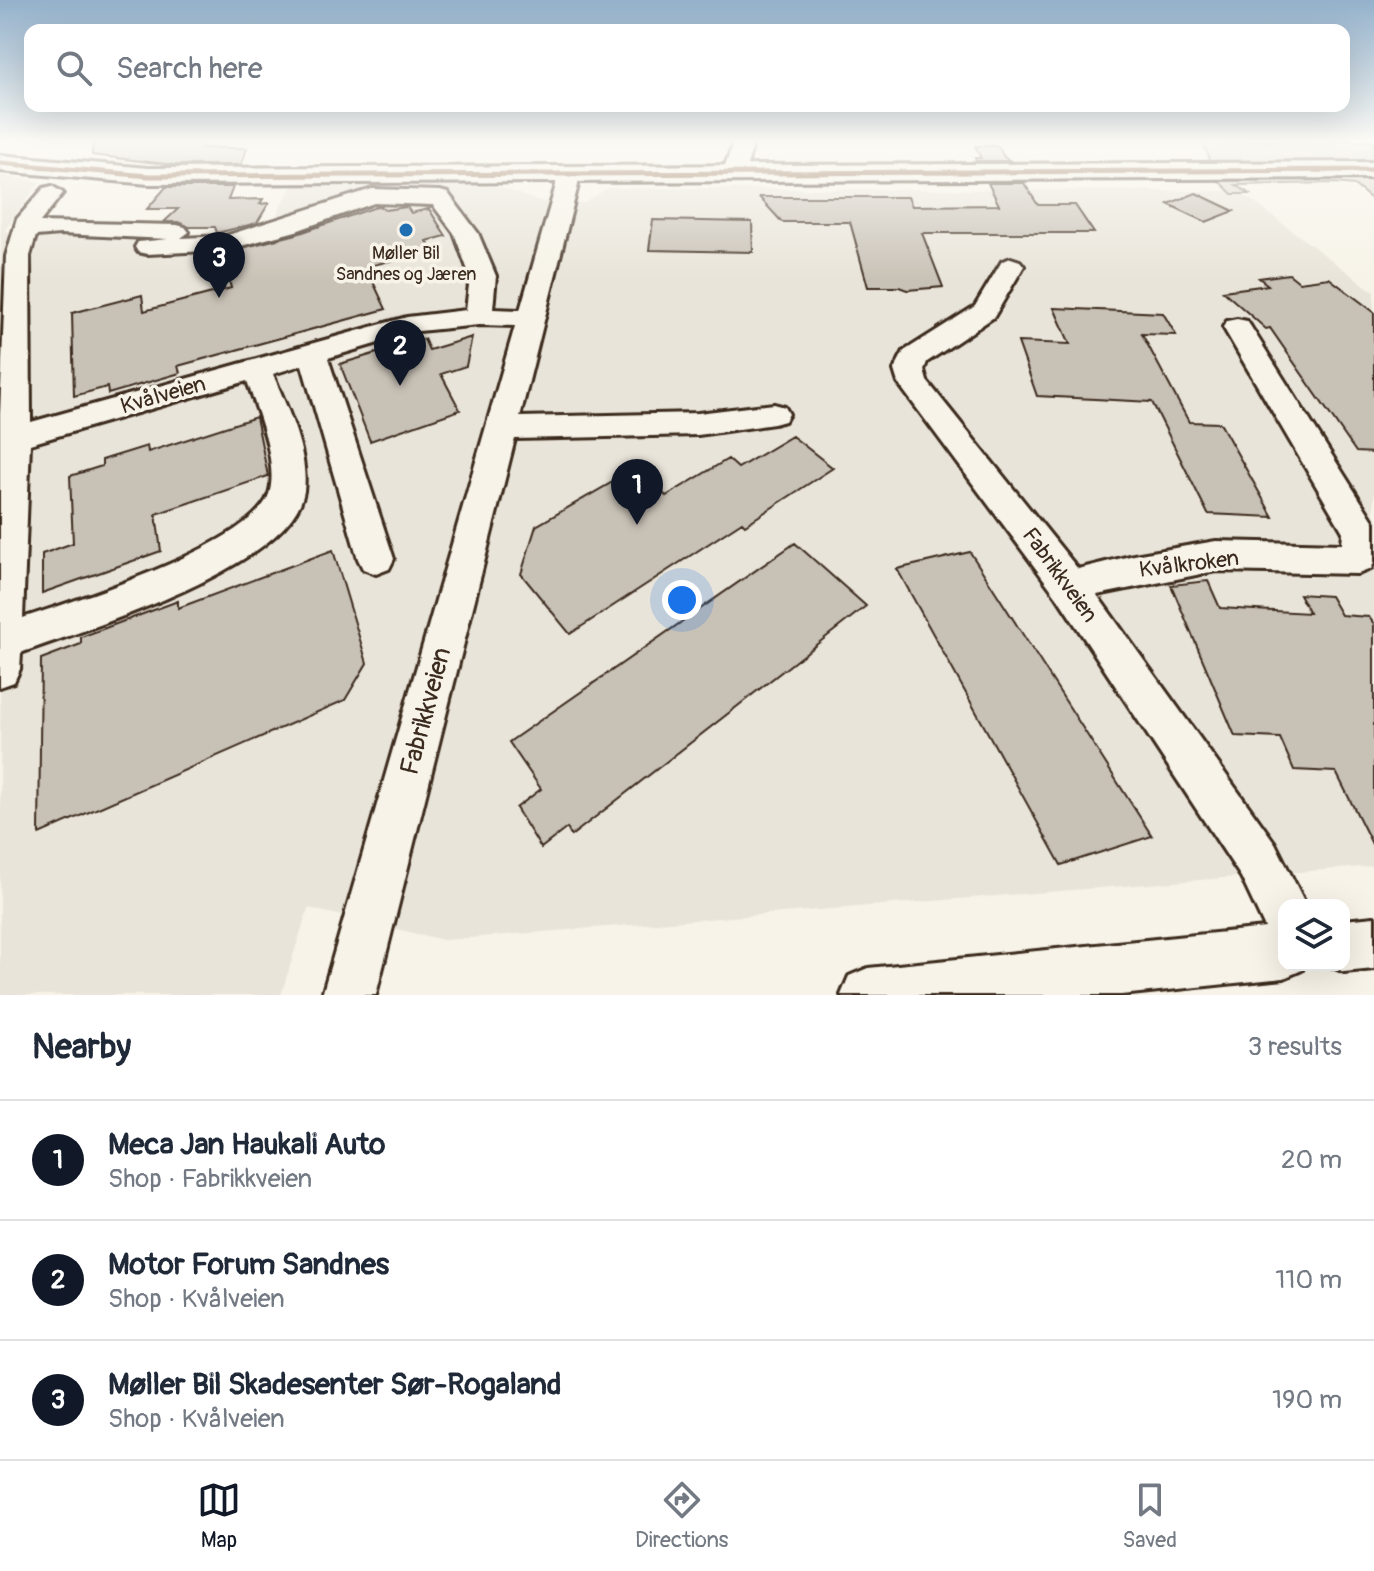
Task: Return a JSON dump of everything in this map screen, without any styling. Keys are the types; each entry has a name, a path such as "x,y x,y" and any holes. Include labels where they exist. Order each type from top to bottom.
{"street":[{"name":"Fabrikkveien","path":"349,995 566,187"},
{"path":"52,193 29,219 9,258 2,656 201,569 267,524 285,502 287,471 257,369"},
{"path":"147,247 226,243 288,226 372,196 440,198 466,233 483,276 479,317"},
{"path":"26,230 60,227 194,233"},
{"name":"Fabrikkveien","path":"1011,266 985,311 914,357 909,370 913,383 1070,586 1258,860 1278,901"},
{"name":"Kvålveien","path":"7,439 417,323 479,317 533,318"},
{"name":"Kvålkroken","path":"1070,586 1134,570 1216,556 1366,569 1361,531 1237,327"},
{"path":"312,352 376,559"},
{"path":"503,428 698,424 774,414"},
{"path":"1350,945 1374,943"},
{"path":"868,995 1278,953"}],"shaded area":[{"path":"1,187 36,187 4,231 218,236 272,223 291,187 501,187 537,201 584,203 608,188 1239,191 1374,292 1374,866 443,940 308,908 281,995 0,995"},
{"path":"1225,187 1240,187 1250,194 1232,194"},
{"path":"1357,187 1374,187 1374,201"}],"building":[{"path":"166,187 233,187 228,200 263,199 260,204 269,203 257,223 217,233 215,227 189,227 178,222 164,222 178,209 147,209"},
{"path":"990,187 1027,187 1038,205 1075,205 1094,233 922,233 943,287 907,290 868,287 850,222 782,222 759,197 908,197 912,206 999,205"},
{"path":"1196,193 1234,211 1206,222 1168,204"},
{"path":"379,206 385,210 407,207 411,213 429,209 446,236 427,241 432,250 366,267 386,309 178,366 180,373 108,394 107,387 74,396 72,313 142,295 144,311 231,288 222,253 297,234"},
{"path":"653,220 752,222 753,252 649,250"},
{"path":"1289,274 1299,282 1329,278 1374,312 1374,453 1356,452 1270,328 1266,329 1223,291 1268,285 1259,278"},
{"path":"1054,308 1163,313 1176,335 1142,334 1189,422 1220,423 1273,517 1208,514 1152,402 1037,396 1018,342 1070,344"},
{"path":"472,337 466,366 441,374 460,410 370,441 340,364 424,339 429,350"},
{"path":"256,417 268,476 156,514 161,551 42,593 42,554 73,543 70,476 102,466 102,460 147,446 148,452"},
{"path":"792,436 833,468 745,525 742,522 570,634 521,574 536,526 637,468 666,496 728,459 738,468"},
{"path":"795,543 866,606 571,836 567,828 541,848 516,808 541,789 509,742"},
{"path":"333,550 367,663 345,700 39,834 41,659 81,644 81,637 178,601 178,608"},
{"path":"970,552 1152,836 1061,865 897,569"},
{"path":"1208,581 1220,608 1309,613 1299,594 1330,596 1341,615 1369,617 1374,624 1374,848 1336,772 1294,770 1280,738 1235,736 1171,585"}],"place":[{"name":"Møller Bil Sandnes og Jæren","path":"406,230"},
{"name":"Møller Bil Skadesenter Sør-Rogaland","path":"219,298"},
{"name":"Motor Forum Sandnes","path":"400,386"},
{"name":"Meca Jan Haukali Auto","path":"637,525"}]}
